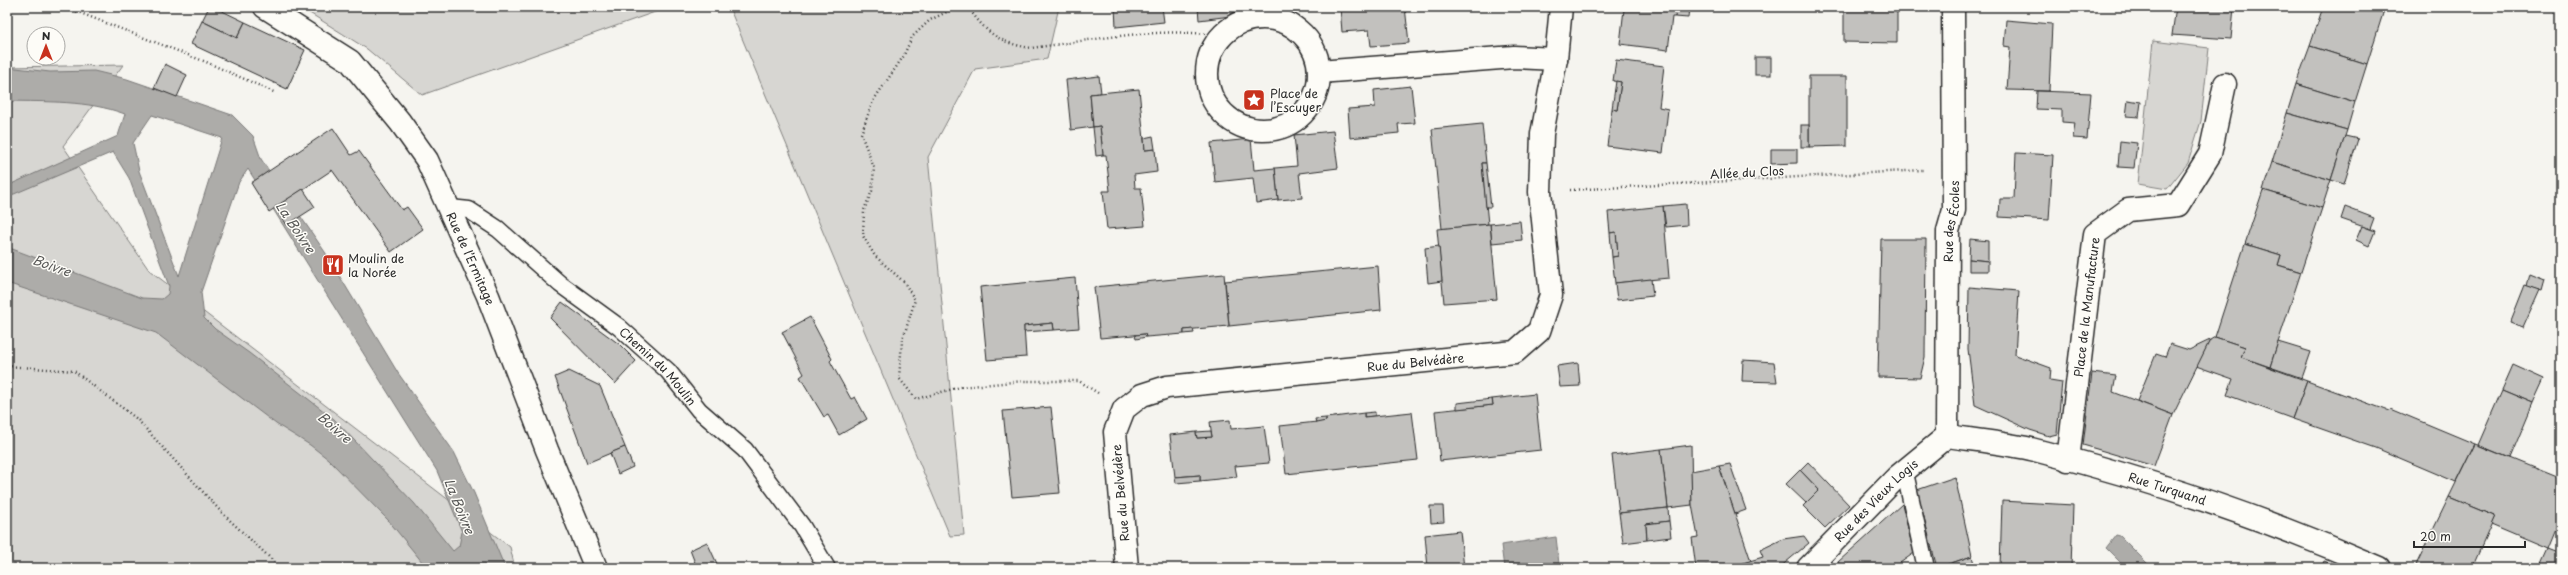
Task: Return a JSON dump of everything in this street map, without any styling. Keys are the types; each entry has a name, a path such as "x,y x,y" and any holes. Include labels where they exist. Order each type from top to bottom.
{"street":[{"name":"Rue de l’Ermitage","path":"265,7 350,61 400,122 427,160 450,208 488,296 547,450 596,568"},
{"name":"Rue du Belvédère","path":"1127,568 1115,432 1124,409 1142,395 1167,387 1514,352 1539,331 1551,295 1540,192 1542,134 1556,59 1562,7"},
{"name":"Rue des Écoles","path":"1947,436 1948,231 1954,210 1953,7"},
{"path":"1261,18 1276,19 1290,25 1311,44 1317,58 1319,72 1318,87 1313,100 1292,122 1265,130 1250,129 1236,123 1224,115 1215,104 1209,90 1206,76 1208,61 1213,48 1222,36 1233,26 1247,20 1261,18"},
{"path":"1319,72 1514,57 1556,59"},
{"name":"Place de la Manufacture","path":"2068,460 2095,234 2128,210 2178,205 2210,154 2224,84"},
{"name":"Rue Turquand","path":"1947,436 2029,449 2177,490 2323,544 2379,568"},
{"name":"Rue des Vieux Logis","path":"1808,568 1897,478 1947,436"}],"lane":[{"name":"Chemin du Moulin","path":"450,208 469,210 498,229 560,284 619,327 668,371 699,410 745,450 802,526 827,568"},
{"path":"1905,472 1926,568"}],"path":[{"path":"65,7 206,62 276,93"},
{"path":"957,7 930,20 912,37 903,57 873,101 861,134 874,168 872,191 864,210 863,236 875,256 904,282 915,300 902,342 899,378 916,399 967,387 1024,381 1079,381 1124,409"},
{"path":"968,7 980,24 998,40 1031,48 1162,32 1193,31 1222,36"},
{"name":"Allée du Clos","path":"1540,192 1920,170 1954,172"},
{"path":"7,366 74,371 138,420 223,514 281,568"}],"shaded area":[{"path":"300,7 669,7 422,95 367,49"},
{"path":"729,7 1059,7 1047,59 975,69 928,157 964,535 950,536"},
{"path":"2153,41 2209,48 2201,121 2188,163 2167,189 2138,184"},
{"path":"123,65 63,146 149,270 510,547 515,568 7,568 7,67"}],"water":[{"path":"7,67 50,72 94,71 127,79 232,115 253,136 261,159 325,252 398,373 454,452 474,493 505,568 427,568 388,520 328,459 310,445 276,424 156,333 7,283 7,247 142,298 162,299 168,294 169,286 129,178 113,152 7,197 7,186 118,136 125,114 111,109 82,104 7,101","holes":["152,115 222,138 179,276 139,171 133,143","248,169 437,471 462,532 459,546 453,551 414,503 334,419 249,353 215,329 204,318 201,292 239,182"]},
{"path":"2116,535 2120,536 2152,568 2126,568 2106,548"},
{"path":"1556,537 1559,564 1528,568 1504,568 1501,545"}],"building":[{"path":"209,7 214,7 245,22 237,38 202,21"},
{"path":"1115,7 1162,7 1164,22 1116,27"},
{"path":"1198,7 1238,7 1239,15 1199,20"},
{"path":"1282,7 1316,7 1282,11"},
{"path":"1340,7 1405,7 1409,43 1371,46 1369,30 1342,32"},
{"path":"1628,7 1677,7 1675,17 1672,17 1668,50 1620,44 1624,9"},
{"path":"1677,7 1689,7 1688,18 1675,17"},
{"path":"1844,7 1897,7 1897,43 1844,42"},
{"path":"2176,7 2234,7 2231,39 2172,35"},
{"path":"2323,7 2385,7 2367,64 2310,46"},
{"path":"2006,20 2052,24 2049,91 2007,90 2010,47 2004,46"},
{"path":"202,21 237,38 245,22 305,50 287,89 191,44"},
{"path":"2310,46 2367,64 2355,102 2296,84"},
{"path":"1755,57 1771,57 1771,75 1755,75"},
{"path":"1616,60 1664,66 1659,107 1668,109 1663,153 1607,146 1612,109 1617,110 1621,82 1613,81"},
{"path":"165,64 187,75 177,97 154,88"},
{"path":"1099,76 1101,93 1090,94 1093,127 1071,130 1066,80"},
{"path":"1809,76 1847,76 1847,146 1809,147"},
{"path":"1616,81 1621,82 1617,110 1612,109"},
{"path":"2296,84 2355,102 2347,130 2287,113"},
{"path":"1411,86 1415,123 1398,124 1399,133 1350,138 1348,109 1375,107 1374,90"},
{"path":"1139,89 1145,150 1155,149 1157,172 1134,175 1135,188 1141,188 1145,226 1107,229 1103,191 1110,191 1106,155 1103,155 1100,126 1093,127 1090,94"},
{"path":"2037,91 2091,93 2087,139 2073,138 2075,123 2062,122 2062,110 2036,109"},
{"path":"2128,100 2141,102 2139,117 2126,116"},
{"path":"2287,113 2347,130 2331,180 2272,162"},
{"path":"1482,124 1486,163 1482,163 1488,224 1442,229 1432,129"},
{"path":"1801,125 1809,125 1809,147 1801,147"},
{"path":"1100,126 1103,155 1096,156 1093,127"},
{"path":"333,128 351,155 359,151 402,210 407,207 423,229 391,252 332,170 269,212 251,183"},
{"path":"1333,131 1338,168 1299,173 1302,198 1278,200 1275,168 1297,166 1294,135"},
{"path":"1153,136 1155,149 1145,150 1144,138"},
{"path":"2345,136 2358,139 2344,184 2331,180"},
{"path":"1251,139 1254,170 1275,168 1278,200 1256,203 1253,178 1215,182 1211,143"},
{"path":"2120,141 2137,143 2134,168 2118,167"},
{"path":"1771,149 1797,149 1797,163 1771,164"},
{"path":"2016,153 2053,155 2049,220 1999,217 2000,199 2014,199"},
{"path":"2272,162 2331,180 2322,208 2263,190"},
{"path":"1482,163 1486,163 1491,207 1486,207"},
{"path":"303,189 315,207 287,225 275,207"},
{"path":"2263,190 2322,208 2301,272 2278,265 2281,255 2245,244"},
{"path":"1686,204 1687,225 1666,227 1663,206"},
{"path":"1663,206 1669,278 1615,283 1612,257 1618,256 1616,232 1610,233 1608,212"},
{"path":"2345,207 2374,218 2370,229 2341,219"},
{"path":"1520,221 1522,240 1492,243 1490,224"},
{"path":"1490,224 1497,299 1444,303 1437,229"},
{"path":"2362,226 2375,231 2369,246 2356,240"},
{"path":"1616,232 1618,256 1612,257 1610,233"},
{"path":"1881,239 1926,239 1925,357 1920,378 1878,377"},
{"path":"1970,239 1988,241 1988,261 1969,259"},
{"path":"2245,244 2281,255 2278,265 2301,272 2270,367 2241,357 2245,347 2215,337"},
{"path":"1439,246 1442,281 1428,283 1425,248"},
{"path":"1969,259 1988,261 1988,271 1969,271"},
{"path":"1378,266 1381,310 1229,326 1225,281"},
{"path":"1224,274 1229,326 1184,330 1184,334 1146,337 1145,334 1100,338 1094,287"},
{"path":"2530,274 2545,280 2542,291 2527,286"},
{"path":"1075,278 1079,328 1054,330 1053,323 1024,326 1026,357 987,360 980,287"},
{"path":"1651,279 1653,296 1617,300 1615,283"},
{"path":"2525,285 2540,290 2523,328 2510,323"},
{"path":"1969,287 2019,291 2015,355 2051,368 2050,380 2062,382 2057,434 2049,436 2030,430 1975,405 1968,349"},
{"path":"562,302 619,344 636,361 615,384 550,318"},
{"path":"810,317 832,359 830,361 851,399 855,397 867,419 839,435 828,415 824,417 800,377 804,374 782,332"},
{"path":"1053,323 1054,330 1024,332 1024,326"},
{"path":"1193,329 1194,333 1184,334 1184,330"},
{"path":"1145,334 1146,337 1136,339 1135,335"},
{"path":"2215,337 2245,347 2241,357 2307,381 2293,419 2227,395 2233,379 2196,366 2210,340"},
{"path":"2210,340 2173,415 2137,401 2156,354 2165,357 2170,344 2189,350"},
{"path":"2278,342 2311,352 2302,378 2270,367"},
{"path":"1743,360 1774,362 1777,382 1742,381"},
{"path":"1578,363 1580,386 1560,387 1557,366"},
{"path":"2513,365 2544,379 2533,403 2502,390"},
{"path":"569,371 600,386 625,447 587,463 555,377"},
{"path":"2092,373 2116,376 2113,392 2173,415 2154,466 2083,445"},
{"path":"2307,381 2389,411 2391,409 2475,444 2456,482 2376,448 2293,419"},
{"path":"2502,390 2533,403 2510,458 2478,445"},
{"path":"1535,394 1541,450 1440,461 1435,411 1493,405 1492,399"},
{"path":"1492,399 1493,405 1457,409 1457,403"},
{"path":"1051,407 1060,493 1012,497 1003,411"},
{"path":"1375,412 1375,416 1364,417 1364,413"},
{"path":"1412,412 1418,460 1286,474 1280,426 1326,421 1326,418 1364,413 1364,417"},
{"path":"1326,418 1326,421 1316,423 1315,419"},
{"path":"1230,420 1231,429 1264,426 1269,463 1235,466 1237,477 1200,481 1200,475 1175,477 1170,435 1196,432 1197,438 1212,437 1210,422"},
{"path":"1211,431 1212,437 1197,438 1196,432"},
{"path":"2475,444 2561,479 2561,516 2548,548 2491,524 2495,516 2449,497"},
{"path":"1691,445 1692,505 1668,508 1661,449"},
{"path":"625,447 633,467 618,474 610,453"},
{"path":"1661,449 1668,508 1619,513 1612,455"},
{"path":"1808,462 1849,505 1825,528 1803,506 1819,490 1800,470"},
{"path":"1730,464 1746,510 1735,514 1719,466"},
{"path":"1719,466 1751,561 1726,568 1707,568 1707,566 1696,568 1692,538 1698,537 1692,505 1691,471"},
{"path":"1800,470 1819,490 1806,503 1786,484"},
{"path":"1200,475 1200,481 1176,483 1175,477"},
{"path":"1955,477 1972,556 1937,568 1917,490"},
{"path":"2449,497 2495,516 2472,568 2421,568 2416,565"},
{"path":"2002,501 2073,505 2071,568 2000,568"},
{"path":"1902,504 1914,553 1893,568 1839,568 1841,566 1838,562"},
{"path":"1430,506 1443,506 1444,522 1431,523"},
{"path":"1668,508 1669,521 1646,524 1647,540 1623,543 1619,513"},
{"path":"1669,521 1671,537 1647,540 1646,524"},
{"path":"1460,531 1464,568 1428,568 1425,535"},
{"path":"1804,536 1809,543 1779,568 1726,568 1763,557 1760,550 1783,539"},
{"path":"707,542 719,568 697,568 690,550"},
{"path":"2548,548 2561,553 2561,568 2539,568"},
{"path":"1972,556 1975,568 1937,568"},
{"path":"2324,561 2341,568 2321,568"}],"place":[{"name":"Place de l’Escuyer","path":"1254,100"},
{"name":"Moulin de la Norée","path":"333,265"}],"water label":[{"name":"La Boivre","path":"296,227"},
{"name":"Boivre","path":"52,265"},
{"name":"Boivre","path":"335,427"},
{"name":"La Boivre","path":"460,506"}]}
